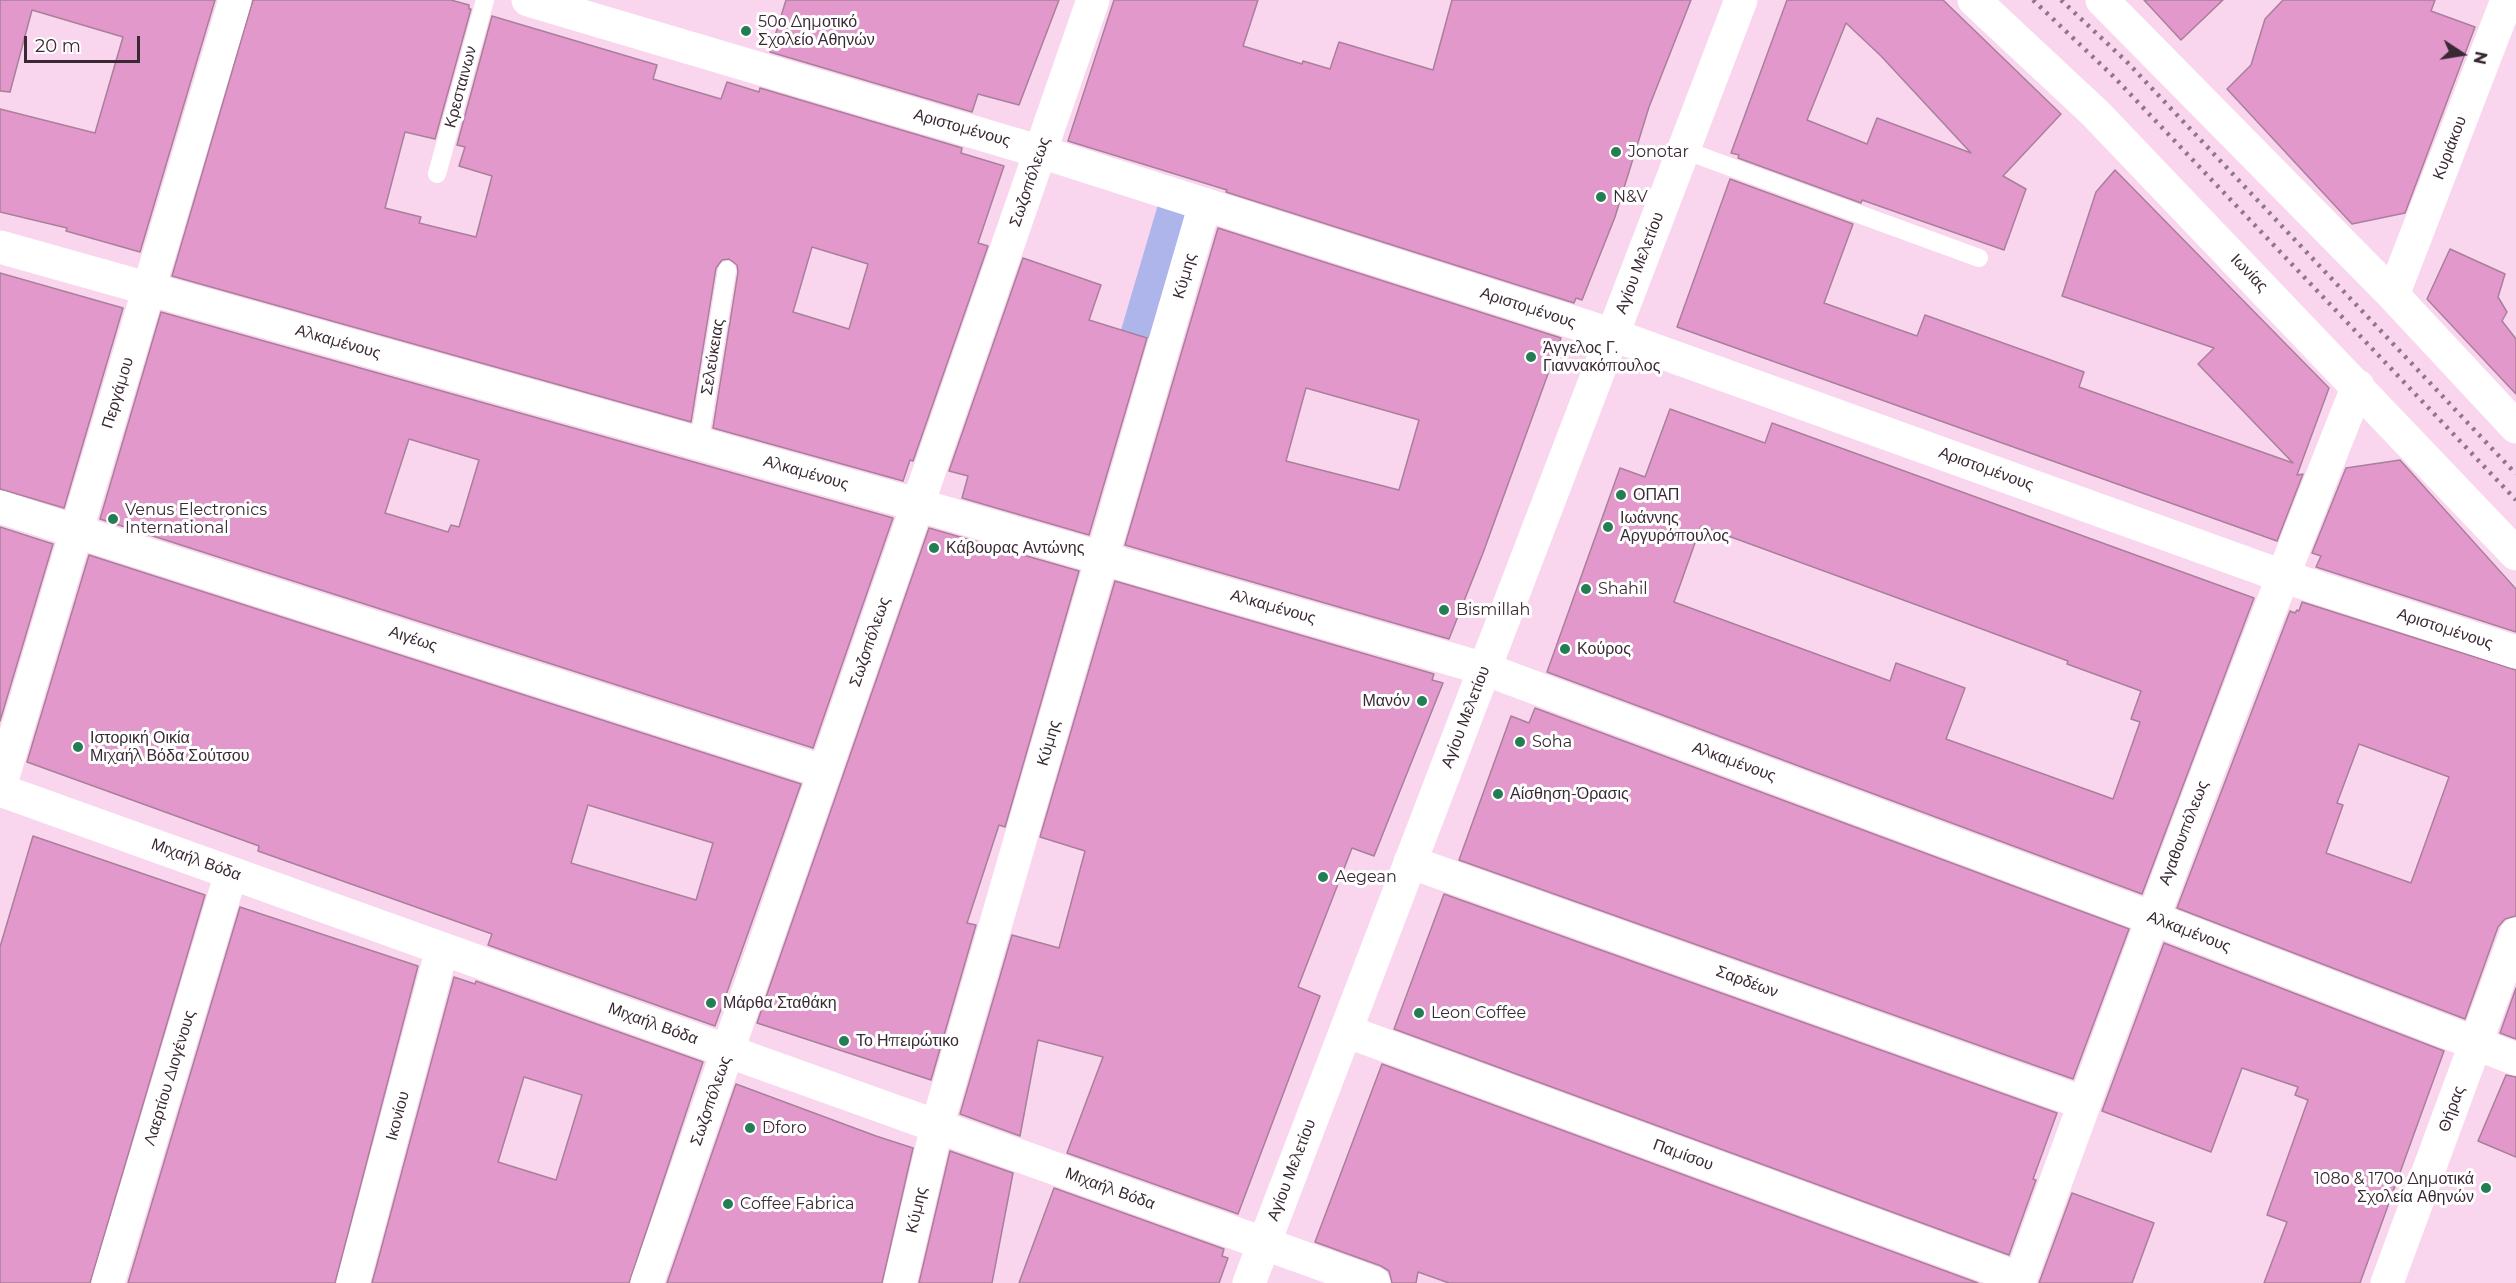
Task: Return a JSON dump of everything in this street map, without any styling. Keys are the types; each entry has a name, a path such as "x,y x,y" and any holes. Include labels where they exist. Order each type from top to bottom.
{"street":[{"name":"Περγάμου","path":"0,788 235,0"},
{"name":"Αριστομένους","path":"528,0 1041,152 1613,335 2282,576 2516,652"},
{"name":"Σωζοπόλεως","path":"647,1283 1094,0"},
{"name":"Αγίου Μελετίου","path":"1249,1283 1741,0"},
{"name":"Ιωνίας","path":"1974,0 2096,114 2516,554"},
{"path":"2102,0 2393,295 2516,427"},
{"name":"Κυριάκου","path":"2393,295 2507,0"},
{"name":"Κύμης","path":"900,1283 937,1126 1205,204"},
{"name":"Αλκαμένους","path":"0,247 918,504 1485,669 2152,918 2516,1059"},
{"name":"Αγαθουπόλεως","path":"2020,1281 2152,918 2282,576 2358,386"},
{"name":"Αιγέως","path":"0,507 825,771"},
{"name":"Μιχαήλ Βόδα","path":"0,788 1374,1283"},
{"name":"Σαρδέων","path":"1410,862 2084,1103"},
{"name":"Λαερτίου Διογένους","path":"108,1283 231,873"},
{"name":"Θήρας","path":"2387,1283 2516,934"},
{"name":"Ικονίου","path":"353,1283 442,949"},
{"name":"Παμίσου","path":"1346,1031 2020,1281"}],"lane":[{"name":"Κρεσταινων","path":"437,174 485,0"},
{"path":"1684,150 1979,258"},
{"name":"Σελεύκειας","path":"699,443 727,270"}],"shaded area":[{"path":"1159,201 1197,212 1158,341 1121,330"}],"building":[{"path":"0,0 215,0 140,252 66,231 67,228 0,212 0,109 95,133 123,37 32,10 10,92 0,91"},
{"path":"253,0 451,0 469,5 471,9 435,139 405,132 385,208 421,217 419,223 476,237 492,176 459,166 465,147 457,145 492,16 657,65 653,79 721,99 727,82 759,92 760,88 962,148 961,153 1004,166 978,243 988,246 913,461 910,460 903,481 713,428 738,272 737,265 729,259 722,260 716,268 691,422 172,276","holes":["812,247 868,264 849,329 793,312"]},
{"path":"786,0 1059,0 1019,105 978,94 972,112 770,52"},
{"path":"1114,0 1258,0 1243,46 1302,64 1303,61 1330,69 1339,42 1433,70 1452,0 1691,0 1649,107 1615,217 1582,300 1576,298 1574,303 1226,192 1227,190 1068,141"},
{"path":"1787,0 1943,0 2061,114 2003,176 2026,189 2004,250 1862,200 1861,203 1738,158 1739,155 1731,153","holes":["1846,23 1881,56 1971,153 1877,118 1867,144 1807,120"]},
{"path":"2144,0 2223,0 2181,40"},
{"path":"2283,0 2435,0 2431,11 2475,27 2405,213 2352,224 2227,89 2251,65 2265,19"},
{"path":"2115,170 2329,388 2297,475 2303,474 2277,541 1677,327 1730,179 1853,224 1824,303 1917,336 1925,315 2084,372 2079,387 2293,463 2198,364 2214,348 2062,296 2096,192"},
{"path":"1218,228 1561,338 1483,553 1449,639 1125,545","holes":["1306,388 1419,420 1399,490 1286,461"]},
{"path":"2450,249 2505,274 2498,297 2507,312 2502,321 2516,339 2516,394 2427,299"},
{"path":"1023,258 1101,285 1089,320 1147,338 1089,535 962,498 968,476 949,471"},
{"path":"0,273 123,308 64,508 0,489"},
{"path":"161,312 893,518 813,748 100,519","holes":["409,439 479,460 459,527 451,525 448,532 385,513"]},
{"path":"1670,409 1765,443 1772,423 2254,598 2142,894 1547,672 1620,468 1645,477","holes":["1701,526 2068,661 2067,664 2141,691 2131,719 2140,722 2113,799 1946,739 1965,688 1896,663 1890,681 1674,602"]},
{"path":"2400,460 2516,589 2516,632 2316,567 2321,556 2312,553 2346,468"},
{"path":"0,527 53,544 0,721"},
{"path":"929,528 1079,571 1005,827 999,825 967,923 976,925 931,1080 757,1023"},
{"path":"89,555 801,784 715,1026 488,945 492,934 258,851 259,846 27,762","holes":["588,805 713,843 696,900 571,863"]},
{"path":"1115,581 1434,674 1432,680 1443,683 1374,856 1352,848 1298,987 1320,996 1238,1214 1067,1153 1103,1057 1038,1040 1020,1136 960,1114 1012,935 1059,948 1085,851 1040,837"},
{"path":"2302,602 2516,670 2516,916 2505,919 2498,927 2465,1019 2177,908 2290,611 2295,613 2299,611","holes":["2359,744 2449,777 2411,883 2326,853 2343,805 2337,803"]},
{"path":"1535,708 2129,929 2073,1079 1459,860 1511,716 1529,723"},
{"path":"33,836 205,895 90,1283 0,1283 0,947"},
{"path":"1444,894 2057,1113 2009,1255 1394,1029"},
{"path":"240,907 418,966 335,1283 128,1283"},
{"path":"2164,943 2444,1051 2360,1283 2264,1283 2287,1222 2267,1215 2308,1100 2295,1095 2298,1087 2242,1068 2211,1152 2102,1111"},
{"path":"454,977 475,984 476,981 703,1062 629,1283 372,1283","holes":["524,1077 582,1095 556,1180 498,1162"]},
{"path":"2516,988 2516,1039 2500,1033"},
{"path":"1382,1064 1978,1283 1449,1283 1418,1272 1416,1283 1392,1283 1389,1271 1381,1266 1315,1242"},
{"path":"2506,1075 2516,1077 2516,1157 2478,1141"},
{"path":"736,1084 913,1148 882,1283 667,1283"},
{"path":"950,1151 1013,1173 992,1283 919,1283"},
{"path":"1054,1188 1224,1249 1222,1256 1228,1258 1219,1283 1019,1283"},
{"path":"2072,1193 2154,1223 2132,1283 2039,1283"}],"railway":[{"path":"2033,0 2113,76 2516,500"},
{"path":"2061,0 2127,62 2516,474"}],"place":[{"name":"50ο Δημοτικό Σχολείο Αθηνών","path":"746,31"},
{"name":"Jonotar","path":"1616,152"},
{"name":"N&V","path":"1601,197"},
{"name":"Άγγελος Γ. Γιαννακόπουλος","path":"1531,357"},
{"name":"ΟΠΑΠ","path":"1621,495"},
{"name":"Venus Electronics International","path":"113,519"},
{"name":"Ιωάννης Αργυρόπουλος","path":"1608,527"},
{"name":"Κάβουρας Αντώνης","path":"934,548"},
{"name":"Shahil","path":"1586,589"},
{"name":"Bismillah","path":"1444,610"},
{"name":"Κούρος","path":"1565,649"},
{"name":"Μανόν","path":"1422,701"},
{"name":"Soha","path":"1520,742"},
{"name":"Ιστορική Οικία Μιχαήλ Βόδα Σούτσου","path":"78,747"},
{"name":"Αίσθηση-Όρασις","path":"1498,794"},
{"name":"Aegean","path":"1323,877"},
{"name":"Μάρθα Σταθάκη","path":"711,1003"},
{"name":"Leon Coffee","path":"1419,1013"},
{"name":"Το Ηπειρώτικο","path":"844,1041"},
{"name":"Dforo","path":"750,1128"},
{"name":"108ο & 170ο Δημοτικά Σχολεία Αθηνών","path":"2486,1188"},
{"name":"Coffee Fabrica","path":"728,1204"}]}
